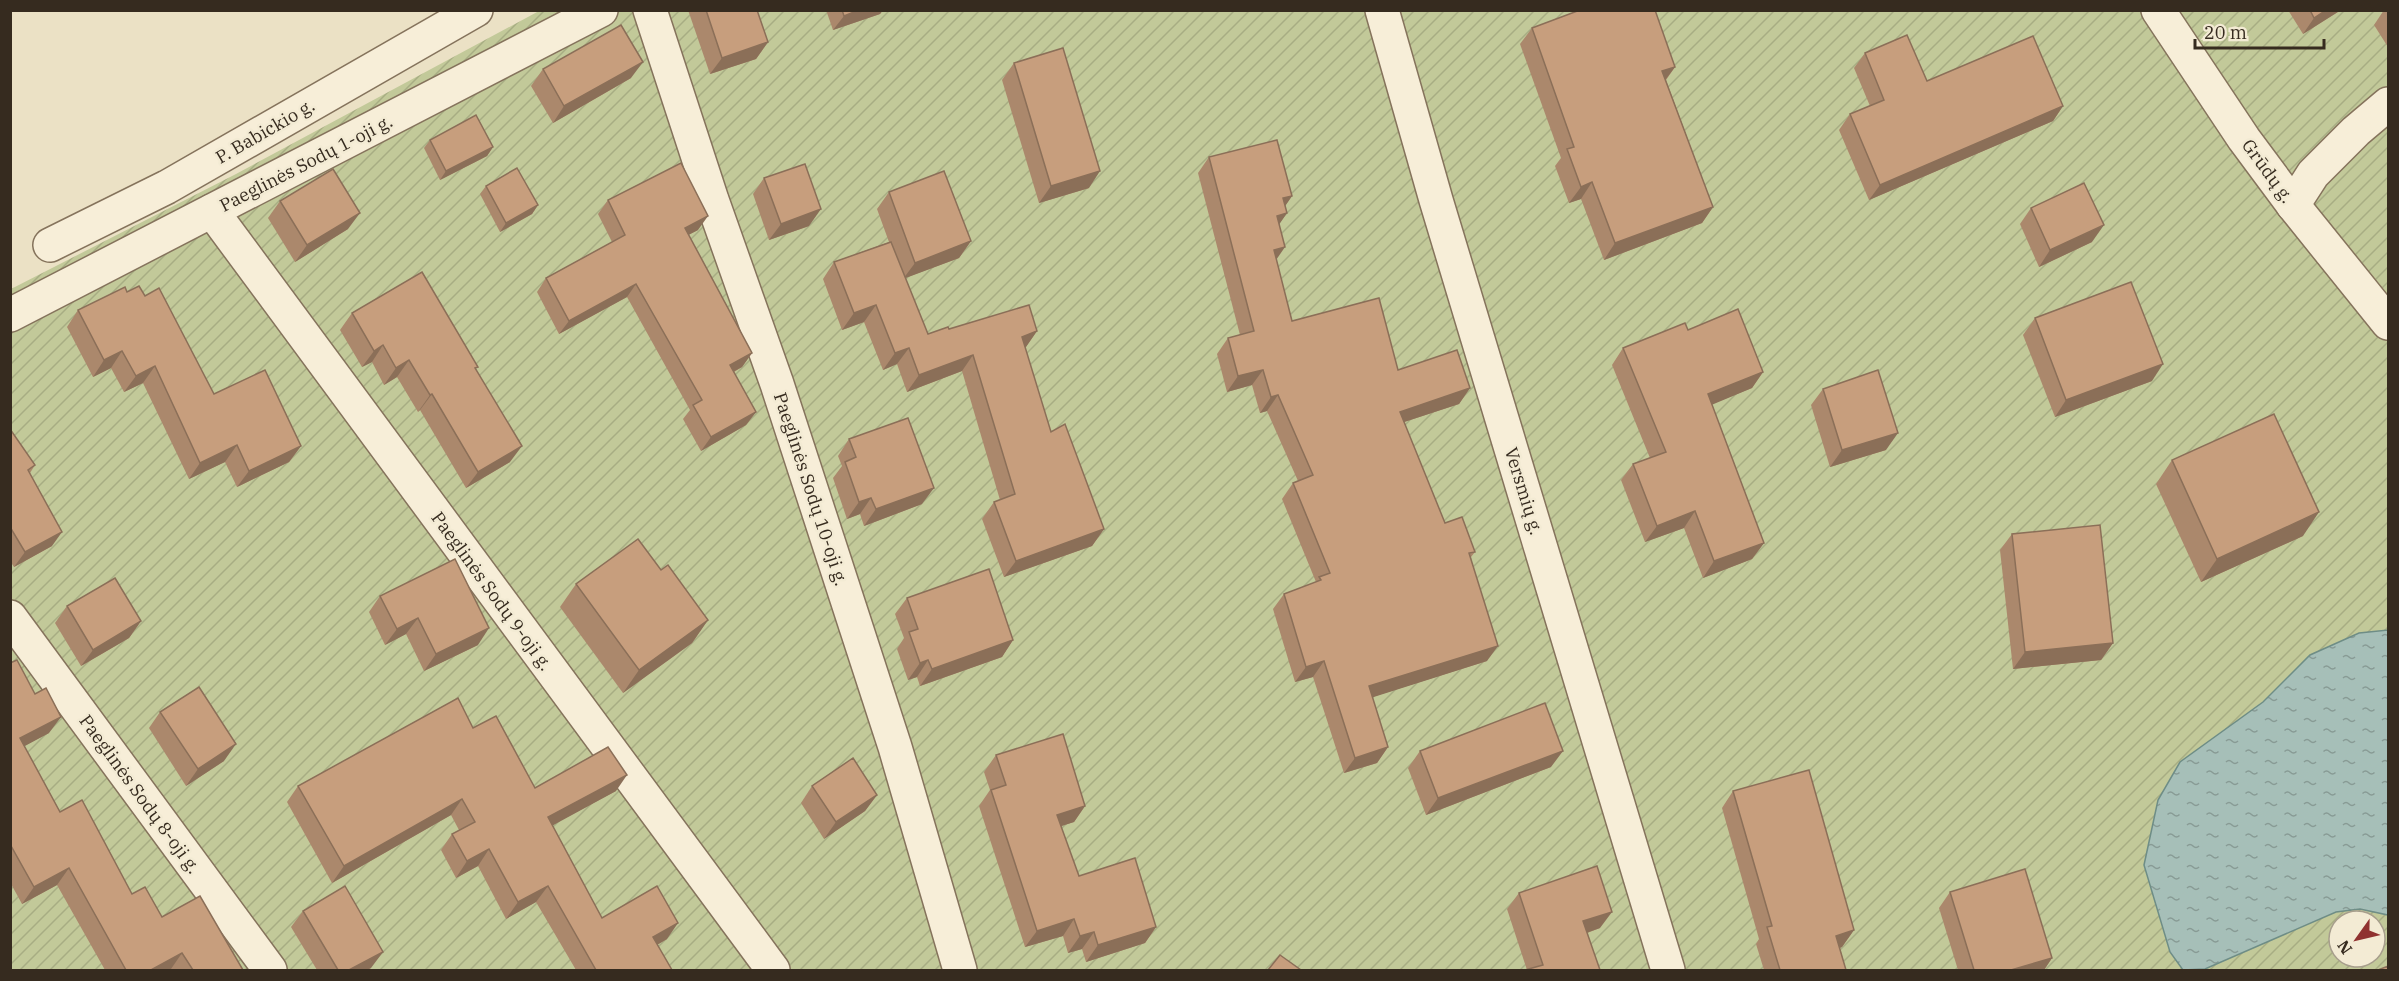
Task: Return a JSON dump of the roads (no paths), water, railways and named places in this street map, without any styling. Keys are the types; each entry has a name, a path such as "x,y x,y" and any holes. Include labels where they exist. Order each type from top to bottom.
{"street":[{"name":"P. Babickio g.","path":"50,245 167,187 476,10"},
{"name":"Paeglinės Sodų 1-oji g.","path":"10,315 601,10"},
{"name":"Paeglinės Sodų 10-oji g.","path":"650,10 712,200 777,384 888,724 960,970"},
{"name":"Versmių g.","path":"1382,10 1436,200 1668,970"},
{"name":"Grūdų g.","path":"2158,10 2244,139 2293,205 2388,323"},
{"path":"2293,205 2313,174 2356,131 2388,104"},
{"name":"Paeglinės Sodų 9-oji g.","path":"212,211 772,970"},
{"name":"Paeglinės Sodų 8-oji g.","path":"10,617 270,970"}],"water":[{"path":"2388,630 2388,915 2387,909 2327,909 2327,916 2205,969 2183,970 2170,952 2144,865 2158,800 2180,762 2263,702 2310,655 2359,633"}]}
